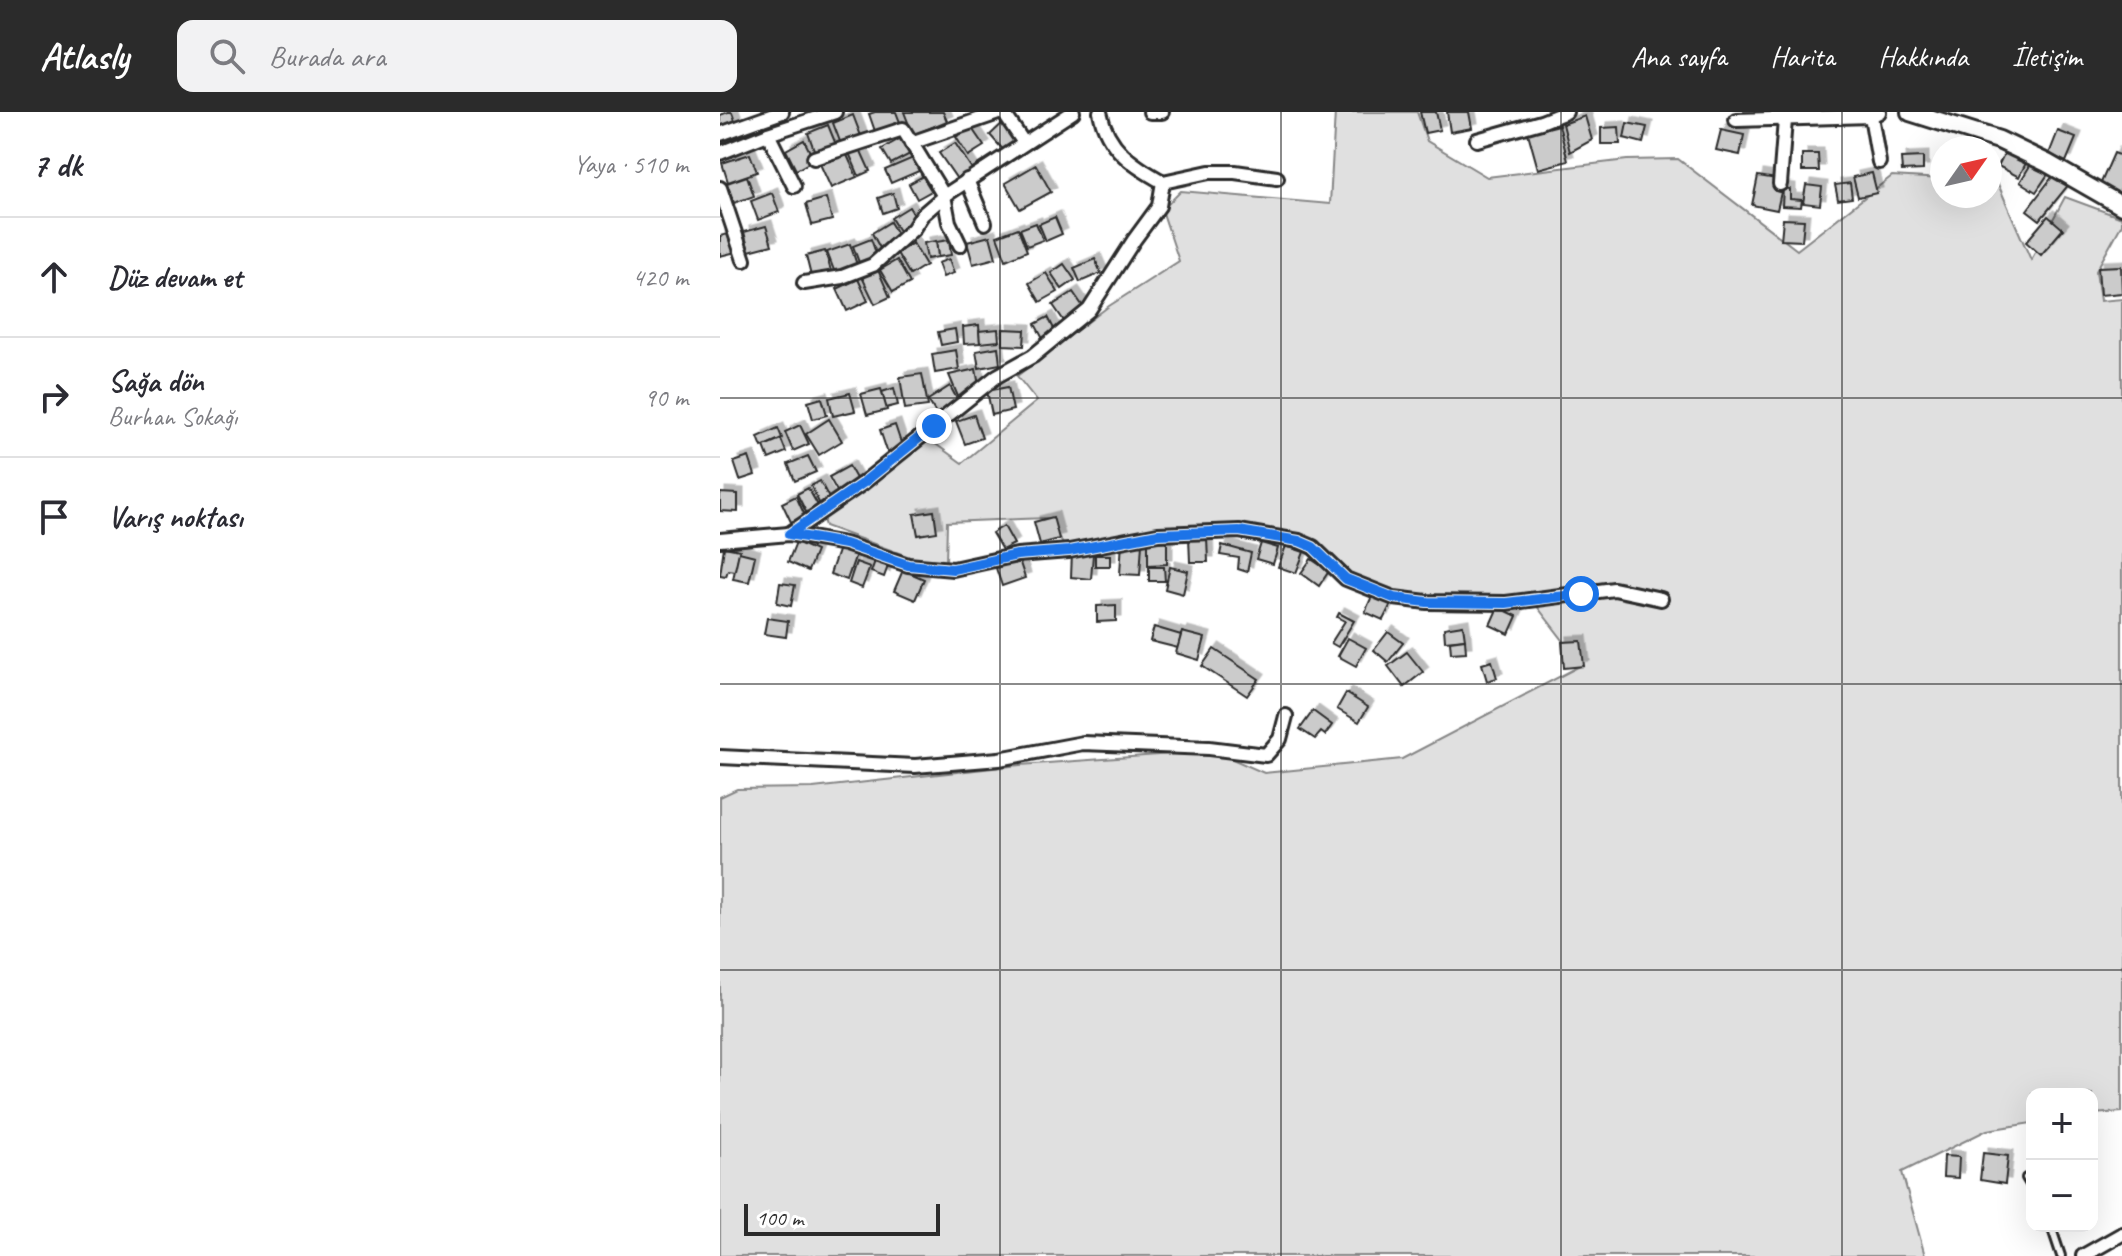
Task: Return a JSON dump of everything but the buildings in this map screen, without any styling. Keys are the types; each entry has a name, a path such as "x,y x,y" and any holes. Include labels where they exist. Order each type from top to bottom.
{"street":[{"path":"720,134 782,112"},
{"path":"720,153 835,112"},
{"path":"911,143 1002,112 1024,143"},
{"path":"804,283 842,277 873,265 944,196 1073,112"},
{"path":"1100,112 1102,124 1113,145 1135,167 1163,182 1209,172 1277,178"},
{"path":"1150,112 1162,112"},
{"path":"1477,140 1566,112"},
{"path":"1910,112 1957,119 2047,163 2122,206"},
{"path":"1736,120 1875,114 1879,162"},
{"path":"1780,184 1785,120"},
{"path":"814,158 903,129 944,196 949,222 960,245"},
{"path":"768,134 794,186"},
{"path":"967,180 985,223"},
{"path":"789,534 863,483 997,376 1033,356 1089,310 1159,206 1163,182"},
{"path":"721,197 744,260"},
{"path":"720,540 789,534 845,544 908,565 953,569 1017,555 1069,551 1158,534 1239,531 1299,541 1313,547 1346,579 1394,598 1427,602 1506,603 1614,589 1661,599"},
{"path":"720,757 915,766 999,759 1083,743 1209,748 1266,755 1280,739 1286,716"},
{"path":"2083,1256 2122,1234"}],"lane":[{"path":"2053,1232 2061,1256"}],"shaded area":[{"path":"1335,112 1417,112 1427,141 1487,177 1627,160 1678,159 1797,250 1892,176 1930,178 1930,208 2002,208 2002,193 2031,260 2065,197 2122,218 2122,224 2096,271 2100,301 2122,299 2122,1112 2098,1114 2098,1088 2026,1088 2026,1124 1987,1130 1902,1172 1925,1256 720,1256 720,797 737,789 813,788 1020,765 1214,751 1264,773 1402,759 1582,665 1529,596 1453,600 1382,597 1279,537 1182,532 1063,544 1047,518 947,522 946,563 918,560 825,526 821,513 923,435 962,463 1037,401 1017,376 1109,306 1179,261 1162,210 1181,191 1330,204"}],"waterway":[{"path":"720,145 739,139"}],"route":[{"path":"934,426 863,483 789,534 845,544 908,565 953,569 1017,555 1069,551 1158,534 1239,531 1299,541 1313,547 1346,579 1394,598 1427,602 1506,603 1581,594"}]}
